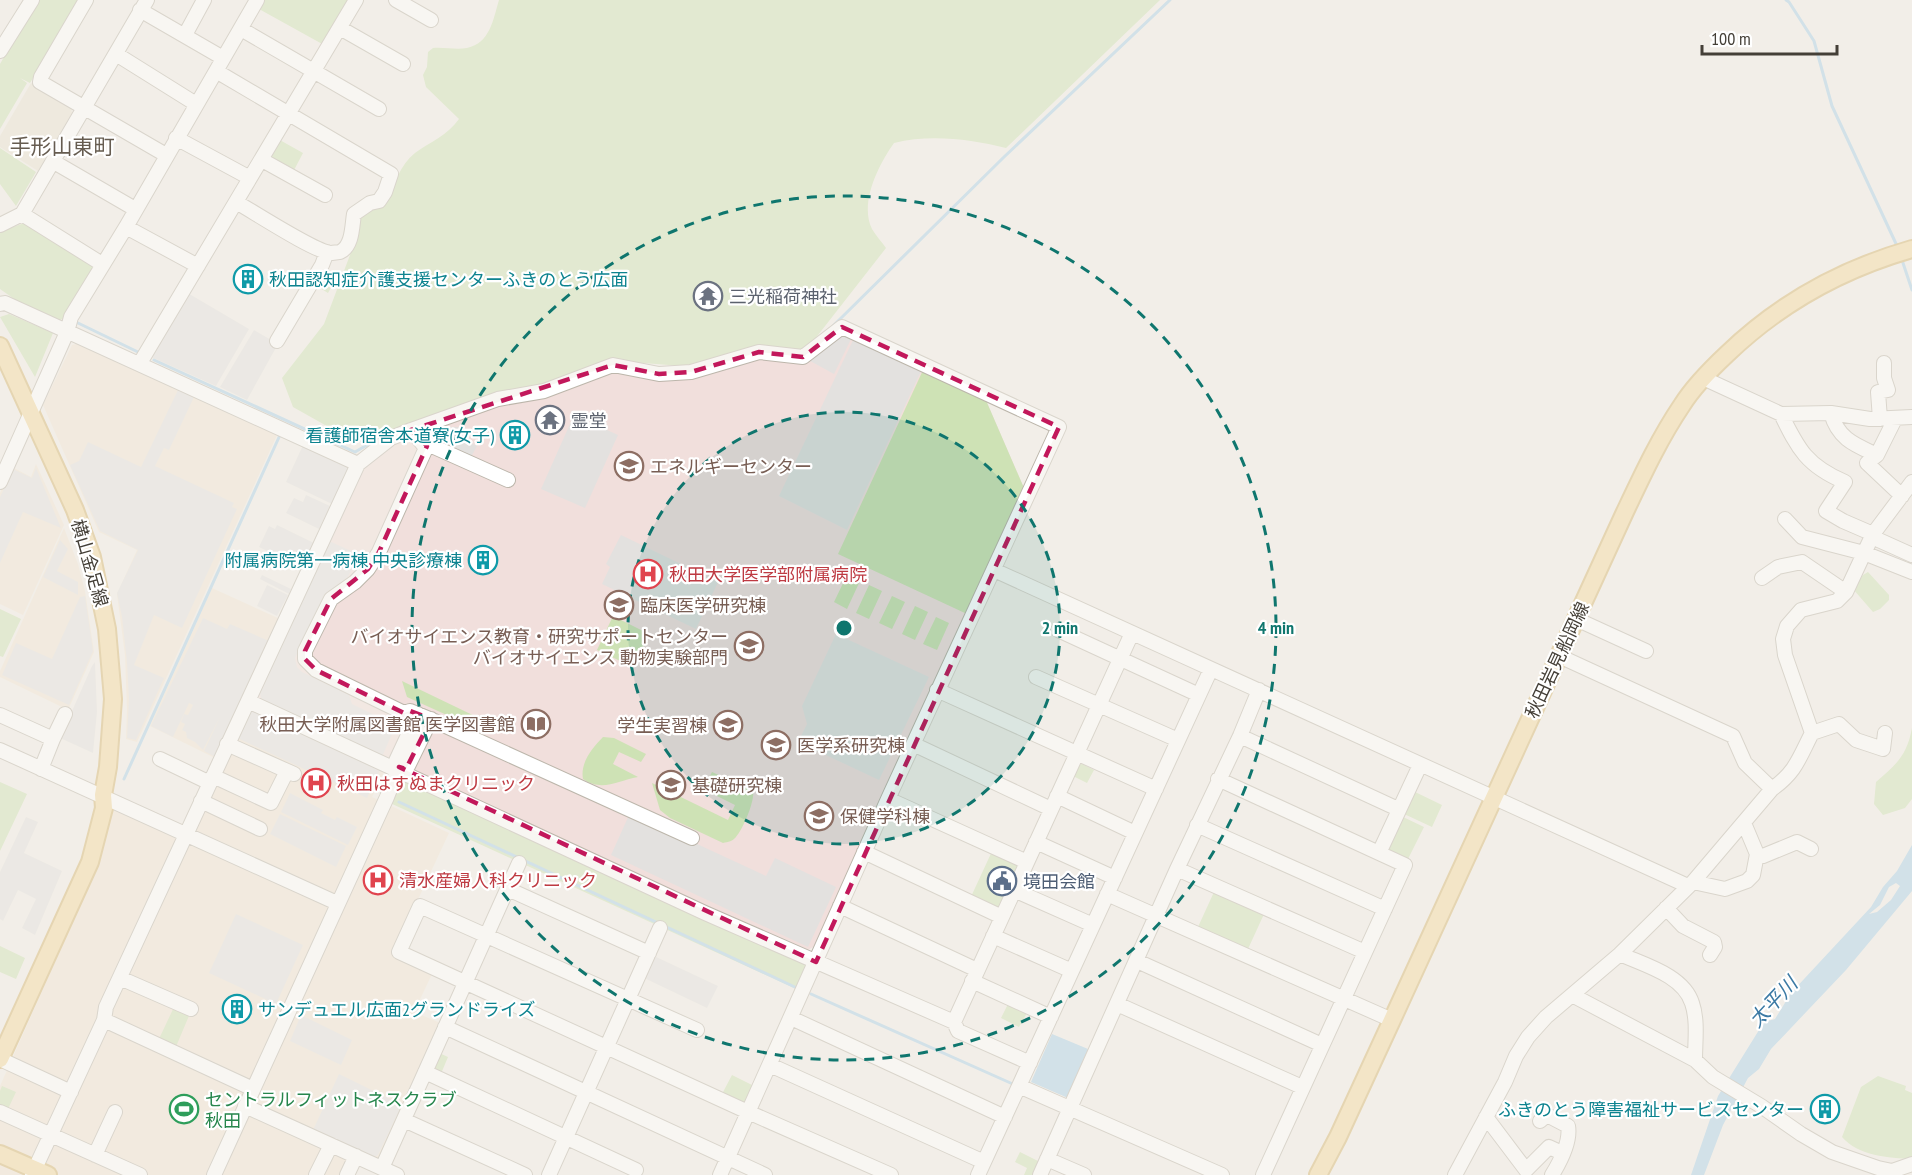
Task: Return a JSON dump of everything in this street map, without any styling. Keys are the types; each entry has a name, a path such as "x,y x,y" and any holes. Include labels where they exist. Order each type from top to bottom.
{"main road":[{"name":"秋田岩見船岡線","path":"1318,1175 1338,1137 1653,452 1682,404 1703,378 1767,318 1839,276 1904,252"},
{"name":"横山金足線","path":"0,1059 83,880 104,808 103,795 108,767 113,699 111,653 92,557 75,510 1,350"},
{"name":"横山金足線","path":"0,1037 63,900 95,806 103,795"},
{"path":"0,1154 39,1173"}],"street":[{"path":"0,51 32,0"},
{"path":"86,0 40,82 166,155"},
{"path":"185,35 204,0"},
{"path":"0,482 67,332 70,317 126,227 257,0"},
{"path":"140,363 356,0"},
{"path":"396,0 431,20"},
{"path":"0,225 22,214 143,5 185,35 219,64 289,114 392,174 379,201 370,203 354,214 350,240 339,252 327,252 236,202"},
{"path":"340,28 403,64"},
{"path":"241,29 380,109"},
{"path":"116,54 196,104"},
{"path":"176,138 250,178"},
{"path":"262,160 325,195"},
{"path":"54,162 135,209"},
{"path":"22,214 102,264"},
{"path":"126,227 198,266"},
{"path":"277,341 322,265 327,252"},
{"path":"0,304 5,303 140,363 358,464"},
{"path":"39,1173 51,1135 104,1020 106,1007 358,464 391,438 411,430 498,399 544,391 613,365 660,374 700,370 759,352 803,357 842,327 1059,427 888,799 720,1175"},
{"path":"1880,419 1878,392 1888,390 1884,378 1884,363"},
{"path":"1703,378 1781,414 1832,413 1880,419 1912,417"},
{"path":"1832,413 1835,426 1850,442 1877,455"},
{"path":"1781,414 1795,442 1811,461 1845,482 1826,511 1912,555"},
{"path":"1895,419 1877,455 1867,463 1902,496"},
{"path":"411,430 426,448 379,552 368,569 355,582 331,599 305,651 305,659 316,670 404,713 410,711 424,717 692,838"},
{"path":"423,442 508,480"},
{"path":"1812,733 1785,655 1783,639 1787,626 1800,610 1837,601 1846,592 1873,536 1912,482"},
{"path":"1785,519 1802,537 1864,553 1912,572"},
{"path":"1762,578 1778,567 1802,562 1846,592"},
{"path":"994,570 1493,798 1691,884 1725,889 1747,881 1753,875 1757,854 1744,823"},
{"path":"1576,618 1646,651"},
{"path":"1058,630 1199,695"},
{"path":"954,1022 1132,633"},
{"path":"1559,656 1733,736 1745,763 1772,789"},
{"path":"770,1065 981,1169 1210,669"},
{"path":"1036,677 1178,740"},
{"path":"938,690 1156,789"},
{"path":"1040,1175 1259,690"},
{"path":"248,701 705,913 954,1022 958,1031 1030,1063"},
{"path":"42,767 65,714"},
{"path":"0,715 53,739"},
{"path":"398,769 408,766 424,717"},
{"path":"1455,1175 1528,1037 1546,1017 1620,954 1691,884 1772,789 1787,778 1812,733 1839,724 1856,740 1883,749 1885,733"},
{"path":"1240,736 1398,809"},
{"path":"160,759 271,803 291,773 227,744"},
{"path":"914,744 1136,833"},
{"path":"0,750 42,767 337,903"},
{"path":"1378,853 1420,765"},
{"path":"214,1175 398,769"},
{"path":"1218,779 1404,865 1263,1175"},
{"path":"888,799 1027,862"},
{"path":"201,801 260,829"},
{"path":"1197,825 1385,909"},
{"path":"1036,842 1115,878"},
{"path":"1757,854 1763,856 1797,842 1811,849"},
{"path":"864,852 1002,916"},
{"path":"382,1168 519,863"},
{"path":"1177,869 1365,952"},
{"path":"508,889 649,953"},
{"path":"1014,890 1093,925"},
{"path":"1107,894 1392,1020"},
{"path":"697,1030 420,906 399,952 891,1175"},
{"path":"840,906 1051,1017"},
{"path":"1666,908 1683,926 1714,942 1715,947 1710,955"},
{"path":"549,1175 660,928"},
{"path":"993,936 1072,970"},
{"path":"1620,954 1657,971 1682,986 1692,1002 1694,1013 1695,1060"},
{"path":"1137,961 1322,1045"},
{"path":"120,978 191,1009"},
{"path":"1572,995 1695,1060 1713,1077 1832,1152 1892,1171 1912,1164"},
{"path":"1117,1004 1302,1087"},
{"path":"791,1018 1005,1117"},
{"path":"104,1020 253,1089"},
{"path":"445,1027 765,1175"},
{"path":"0,1059 71,1092"},
{"path":"425,1072 636,1170"},
{"path":"1019,1086 1222,1175"},
{"path":"245,1106 397,1175"},
{"path":"0,1112 140,1175"},
{"path":"95,1155 115,1112"},
{"path":"1540,1121 1547,1115 1568,1126 1569,1133 1560,1161 1552,1175"},
{"path":"1486,1117 1526,1170 1549,1147 1562,1153"},
{"path":"404,1120 525,1175"},
{"path":"316,1175 331,1145"},
{"path":"347,1175 356,1156"},
{"path":"1047,1159 1084,1175"}],"highlighted area":[{"path":"842,327 1059,427 816,962 399,767 406,769 431,719 410,711 404,713 316,670 305,659 305,651 331,599 368,569 379,552 427,446 411,430 613,365 659,374 691,372 759,352 803,357"}],"shaded area":[{"path":"31,83 71,106 72,113 38,171 0,147 0,136"},
{"path":"186,292 249,329 216,386 149,356"},
{"name":"秋田大学医学部附属病院","path":"842,327 985,398 1024,488 815,946 808,950 612,864 256,699 362,467 391,444 613,365 683,372 759,352 803,357"},
{"path":"842,327 854,333 834,374 803,357"},
{"path":"254,330 278,344 247,400 220,387"},
{"path":"855,336 923,367 847,530 779,496"},
{"path":"81,343 278,433 137,742 126,739 125,655 117,594 137,550 99,532 43,405 72,345"},
{"path":"178,390 194,397 169,450 164,448 155,466 234,503 232,507 237,509 182,628 154,615 134,665 164,678 136,740 127,738 129,699 127,663 117,593 138,550 100,531 70,465 79,461 88,442 141,467"},
{"path":"574,415 618,435 585,508 541,489"},
{"path":"445,427 465,427 465,442 477,446 471,457 425,436 426,432"},
{"path":"304,443 346,462 349,468 332,504 286,482"},
{"path":"36,464 64,525 23,615 0,604 0,493 12,467 31,477"},
{"path":"36,468 61,528 23,512 0,563 0,497 13,469 32,478"},
{"path":"306,495 330,506 319,529 286,513 294,498 303,502"},
{"path":"277,525 314,543 302,568 259,547 269,526 275,529"},
{"path":"64,528 78,564 85,591 94,652 68,710 0,677 0,671"},
{"path":"621,535 718,582 696,629 602,584 610,567 606,564"},
{"path":"60,540 68,549 57,571 78,582 78,595 43,577"},
{"path":"329,541 360,555 347,578 325,595 295,658 297,667 302,672 349,695 352,704 393,724 394,729 382,757 262,702 260,693"},
{"path":"262,575 291,589 289,594 260,579"},
{"path":"267,585 288,595 277,616 257,606"},
{"path":"212,588 280,619 215,758 150,726"},
{"path":"85,596 93,651 69,705 2,675 16,643 52,659 80,597"},
{"path":"203,618 227,629 230,624 269,641 215,757 204,751 220,717 203,750 187,738 186,732 182,730 185,724 181,722 184,714 188,715 193,705 189,703 173,737 151,726"},
{"path":"836,634 929,677 879,780 798,742 807,724 802,706"},
{"path":"95,662 97,712 93,753 60,738"},
{"path":"248,707 385,770 372,797 449,833 393,953 433,972 414,1012 443,1024 378,1159 353,1162 346,1175 0,1175 0,1086 89,885 117,796 190,831"},
{"path":"247,709 380,770 367,798 235,737"},
{"path":"290,793 323,810 321,813 335,820 337,817 357,827 348,845 281,812"},
{"path":"630,813 766,876 775,858 836,887 808,947 611,855"},
{"path":"280,814 346,846 336,867 270,834"},
{"path":"26,817 38,822 24,853 62,871 35,935 22,928 36,899 18,890 3,921 0,919 0,872"},
{"path":"236,914 303,945 276,1004 209,973"},
{"path":"652,955 718,986 707,1008 642,977"},
{"path":"301,1015 352,1040 341,1065 290,1041"},
{"path":"339,1074 402,1105 378,1155 372,1158 313,1130"}],"green space":[{"path":"37,0 80,0 30,83 20,78 27,83 0,129 0,64"},
{"path":"264,0 348,1 324,45 259,9"},
{"path":"499,0 1160,0 1006,148 978,142 936,138 894,143 872,184 868,208 872,229 886,248 804,353 746,352 682,366 617,361 549,383 441,413 357,443 293,407 282,378 324,324 350,255 360,218 369,207 386,202 405,163 415,153 444,134 459,119 426,87 423,75 427,67 428,52 433,48 467,48 481,41 489,30"},
{"path":"278,139 303,153 293,172 272,160 270,153"},
{"path":"0,148 36,172 16,206 0,184"},
{"path":"24,223 93,264 95,270 66,318 57,321 20,303 0,289 0,232"},
{"path":"321,275 334,282 328,293 315,285"},
{"path":"9,314 53,333 35,377 0,317"},
{"path":"924,368 985,398 1024,488 967,614 838,554"},
{"path":"1868,572 1889,595 1889,600 1873,612 1853,589"},
{"path":"847,575 860,581 847,609 834,602"},
{"path":"869,585 882,591 869,619 856,613"},
{"path":"892,596 905,602 892,629 879,623"},
{"path":"915,606 928,612 915,640 902,634"},
{"path":"0,609 21,619 3,657 0,656"},
{"path":"613,616 649,634 633,667 597,650"},
{"path":"936,617 949,623 937,650 923,644"},
{"path":"402,681 483,720 471,726 407,697"},
{"path":"1912,728 1912,799 1905,808 1883,815 1874,804 1876,782 1890,770 1904,752"},
{"path":"603,737 614,738 646,754 641,762 619,752 613,764 638,777 603,785 590,783 583,779 585,762"},
{"path":"1082,764 1094,770 1087,783 1073,776 1078,765"},
{"path":"712,772 753,791 750,808 742,828 729,842 723,843 670,818 660,810 652,783 728,820 735,805 703,789"},
{"path":"404,776 816,962 803,992 390,803"},
{"path":"0,782 27,794 0,851"},
{"path":"1413,791 1442,805 1432,827 1402,813"},
{"path":"1401,816 1424,827 1407,861 1389,853 1385,847"},
{"path":"994,847 1027,862 1002,917 969,901"},
{"path":"1214,892 1264,914 1248,949 1198,927"},
{"path":"0,946 25,958 16,979 0,972"},
{"path":"1008,1004 1027,1013 1019,1027 1001,1018"},
{"path":"175,1005 191,1011 175,1049 158,1041"},
{"path":"437,1052 448,1057 440,1076 429,1071"},
{"path":"732,1075 756,1087 749,1102 742,1104 722,1094"},
{"path":"1878,1076 1906,1086 1905,1090 1912,1093 1912,1159 1884,1157 1865,1152 1842,1137 1861,1087"},
{"path":"2,1086 16,1092 7,1111 0,1108"},
{"path":"1020,1152 1040,1162 1033,1175 1024,1175 1027,1168 1015,1162"}],"water":[{"path":"1912,845 1912,891 1846,970 1771,1049 1759,1069 1748,1078 1723,1125 1704,1175 1691,1175 1718,1096 1764,1022 1775,1019 1791,993 1871,907 1883,887 1897,871","holes":["1896,883 1900,886 1891,900 1877,912 1869,914 1880,905 1889,887"]},
{"path":"1052,1034 1088,1049 1068,1098 1031,1082"}],"waterway":[{"path":"833,326 1004,157 1170,0"},
{"path":"1786,0 1814,41 1832,106 1898,248"},
{"path":"1901,257 1912,290"},
{"path":"78,323 138,352"},
{"path":"154,360 355,452 374,441"},
{"path":"124,779 280,435"},
{"path":"399,802 799,989"},
{"path":"811,994 1015,1085"}],"place":[{"name":"秋田認知症介護支援センターふきのとう広面","path":"248,279"},
{"name":"三光稲荷神社","path":"708,296"},
{"name":"霊堂","path":"550,420"},
{"name":"看護師宿舎本道寮(女子)","path":"515,435"},
{"name":"エネルギーセンター","path":"629,466"},
{"name":"附属病院第一病棟 中央診療棟","path":"483,560"},
{"name":"秋田大学医学部附属病院","path":"648,574"},
{"name":"臨床医学研究棟","path":"619,605"},
{"name":"バイオサイエンス教育・研究サポートセンター バイオサイエンス 動物実験部門","path":"749,646"},
{"name":"秋田大学附属図書館 医学図書館","path":"536,724"},
{"name":"学生実習棟","path":"728,725"},
{"name":"医学系研究棟","path":"776,745"},
{"name":"秋田はすぬまクリニック","path":"316,783"},
{"name":"基礎研究棟","path":"671,785"},
{"name":"保健学科棟","path":"819,816"},
{"name":"清水産婦人科クリニック","path":"378,880"},
{"name":"境田会館","path":"1002,881"},
{"name":"サンデュエル広面2グランドライズ","path":"237,1009"},
{"name":"セントラルフィットネスクラブ 秋田","path":"184,1109"},
{"name":"ふきのとう障害福祉サービスセンター","path":"1825,1109"}],"district":[{"name":"手形山東町","path":"62,146"}],"water label":[{"name":"太平川","path":"1773,1002"}]}
